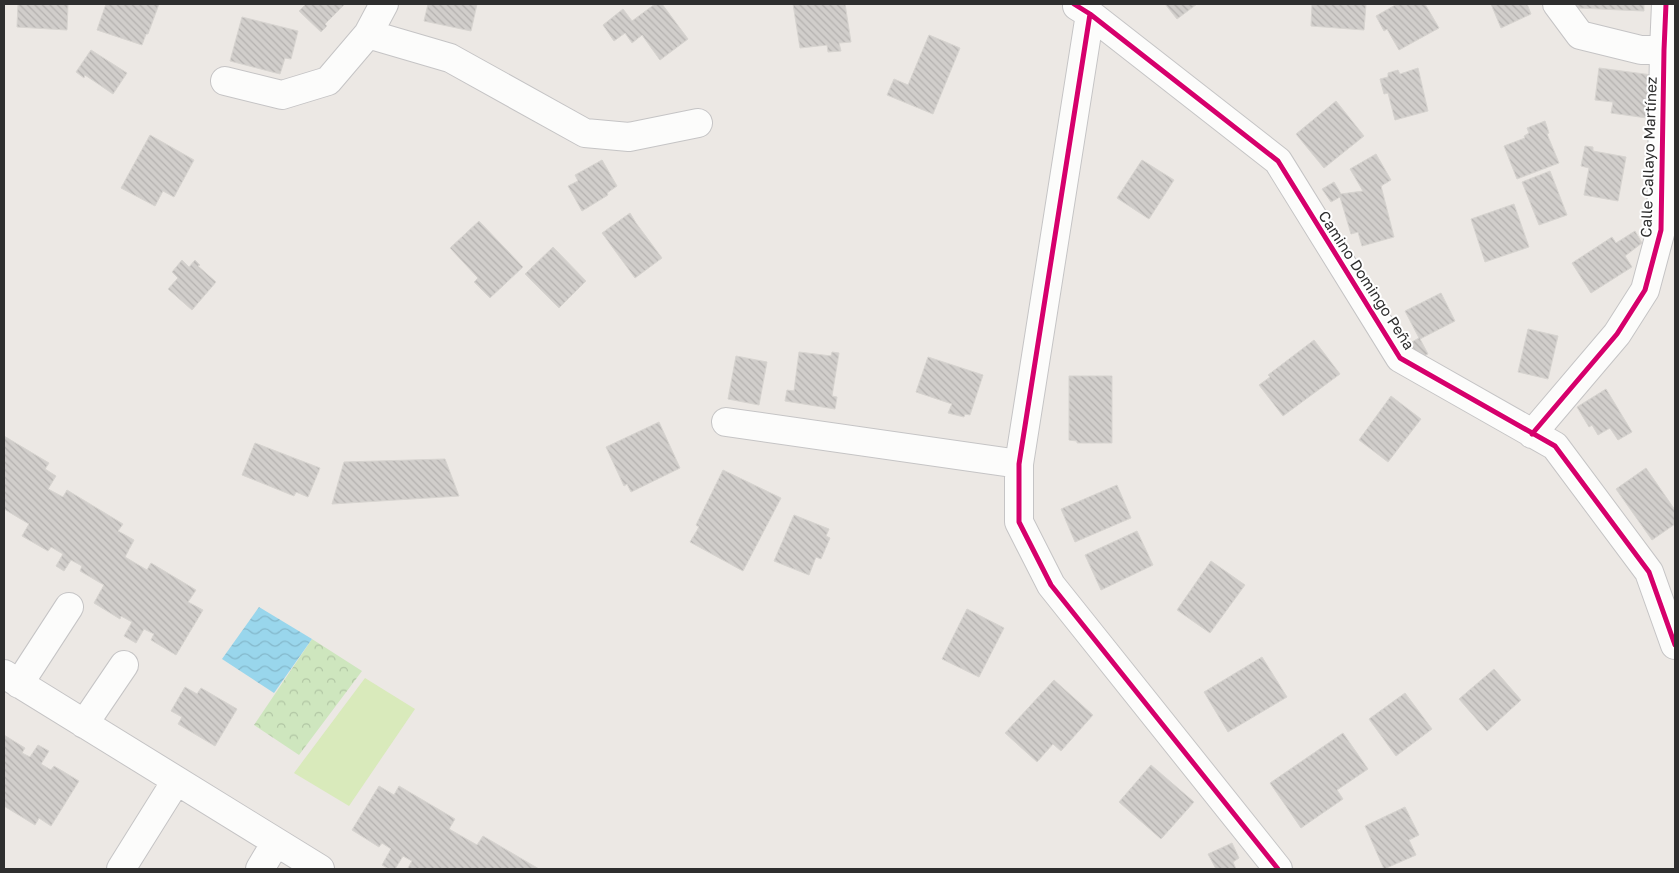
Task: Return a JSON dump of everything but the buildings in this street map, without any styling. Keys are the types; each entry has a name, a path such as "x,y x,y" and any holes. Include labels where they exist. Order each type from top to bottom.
{"street":[{"path":"225,80 282,95 328,81 368,34 384,4"},
{"path":"1556,4 1580,35 1641,50 1664,50"},
{"name":"Calle Callayo Martínez","path":"1532,434 1617,334 1646,290 1661,230 1666,4"},
{"path":"1082,9 1019,464 1019,522 1051,585 1278,869"},
{"name":"Camino Domingo Peña","path":"1082,9 1278,161 1400,358 1555,446 1649,572 1675,644"},
{"path":"368,34 450,58 585,132 629,137 698,123"},
{"path":"726,422 1019,464"},
{"path":"69,608 11,679 320,869"},
{"path":"84,724 124,665"},
{"path":"121,869 176,781"},
{"path":"260,869 276,842"}],"green space":[{"path":"312,639 362,671 299,755 254,725"},
{"path":"365,678 415,709 349,806 294,773"}],"water":[{"path":"259,607 312,639 274,693 222,659"}],"cycle path":[{"path":"1074,4 1090,14 1278,161 1400,358 1555,446 1649,572 1675,645"},
{"path":"1532,434 1617,334 1645,290 1661,230 1666,4"},
{"path":"1090,14 1019,464 1019,522 1051,585 1278,869"}]}
